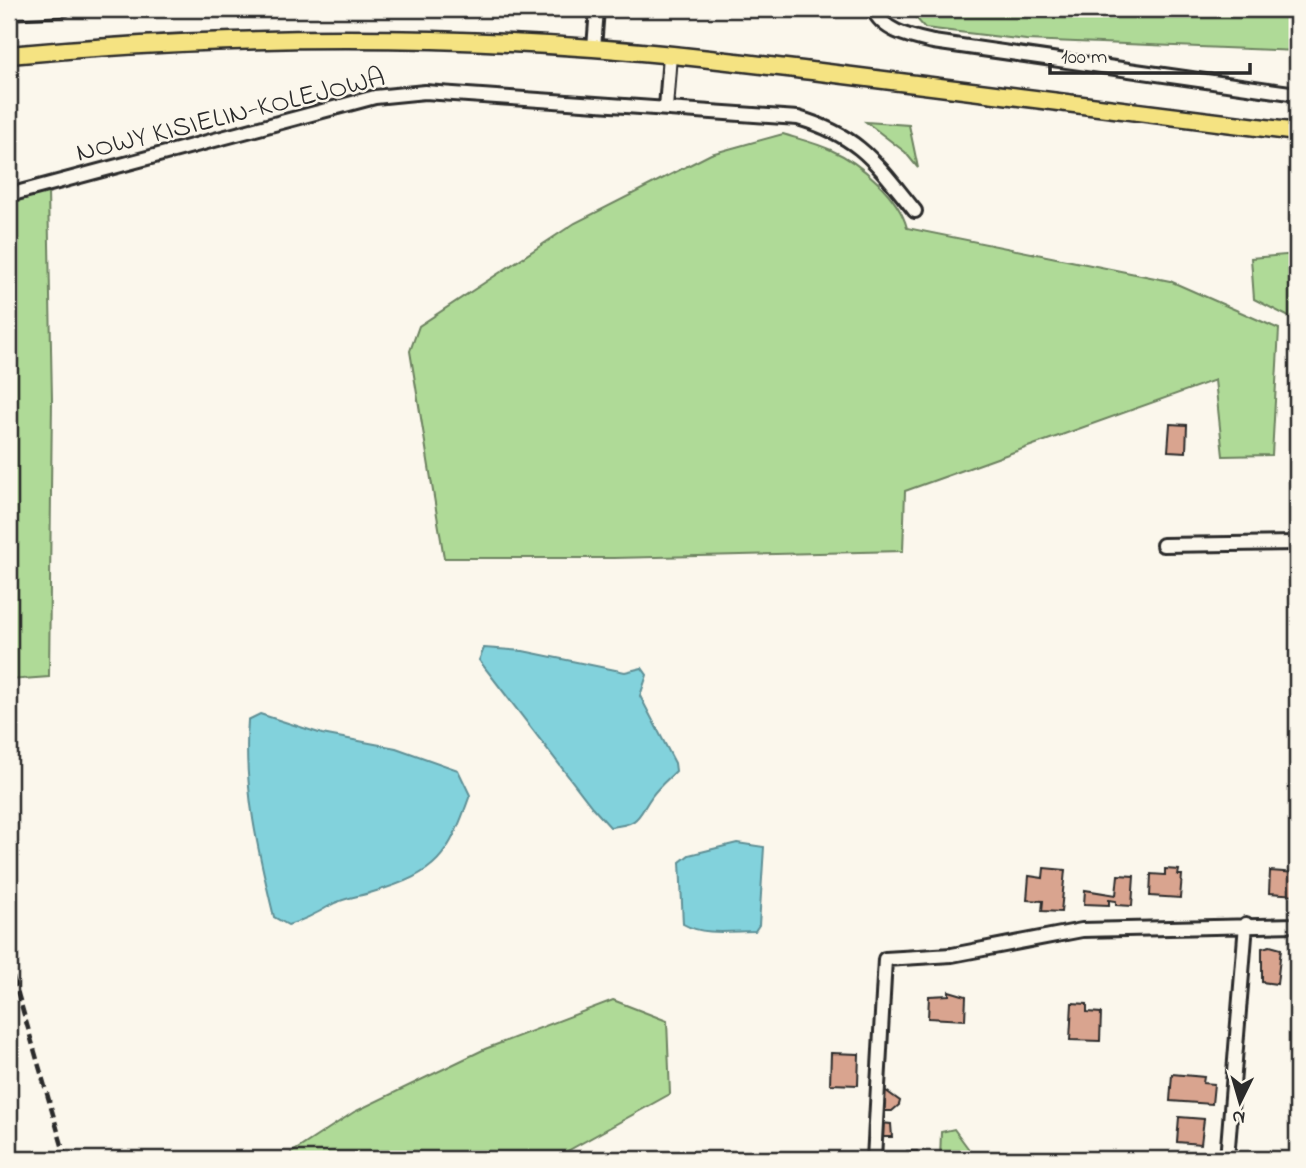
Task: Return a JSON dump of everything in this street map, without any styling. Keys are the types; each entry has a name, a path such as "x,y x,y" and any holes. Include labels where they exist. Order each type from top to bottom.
{"main road":[{"path":"9,55 80,48 272,41 471,42 594,48 1297,132"}],"street":[{"path":"9,12 64,9"},
{"path":"594,48 597,9"},
{"path":"873,9 876,15 898,33 933,42 1297,94"},
{"path":"666,108 670,55"},
{"name":"NOWY KISIELIN-KOLEJOWA","path":"9,195 375,97 425,92 774,114 823,125 847,137 870,156 915,211"},
{"path":"1163,545 1297,543"},
{"path":"874,1159 885,958 952,956 1082,930 1246,924 1297,925"},
{"path":"1227,1159 1246,924"}],"green space":[{"path":"908,9 1297,9 1297,51 1026,40 925,28"},
{"path":"866,122 909,125 918,168 905,152"},
{"path":"783,134 843,156 866,172 896,205 907,228 1170,281 1279,329 1272,455 1223,456 1215,380 905,491 903,551 614,558 444,558 410,351 419,326 575,223 711,154"},
{"path":"48,191 52,400 49,677 9,680 9,200"},
{"path":"1297,254 1297,321 1254,299 1251,258"},
{"path":"613,1000 667,1021 670,1094 553,1159 282,1159 354,1112 485,1049"},
{"path":"954,1129 976,1159 940,1159 941,1132"}],"water":[{"path":"484,648 523,651 625,672 642,668 647,675 640,696 675,763 676,771 655,792 637,818 628,824 610,827 592,807 479,660"},
{"path":"260,714 322,734 396,748 458,770 470,795 455,834 438,860 412,878 335,903 288,925 274,917 257,844 248,771 248,720"},
{"path":"737,843 764,847 759,925 755,931 709,931 683,924 680,862 689,855"}],"building":[{"path":"1170,424 1187,425 1186,452 1168,451"},
{"path":"1044,868 1065,870 1061,912 1042,911 1043,901 1027,900 1029,876 1043,878"},
{"path":"1165,869 1179,870 1178,875 1182,875 1180,898 1150,896 1151,874 1165,875"},
{"path":"1270,871 1297,873 1297,895 1269,893"},
{"path":"1118,875 1134,876 1132,906 1116,905 1116,901 1109,900 1109,905 1084,904 1085,890 1116,895"},
{"path":"1270,946 1281,949 1277,984 1262,982 1262,948"},
{"path":"949,991 966,996 965,1020 928,1018 929,996 949,995"},
{"path":"1072,1003 1087,1004 1087,1012 1101,1013 1100,1041 1070,1040"},
{"path":"831,1053 859,1054 858,1085 830,1084"},
{"path":"1172,1074 1204,1077 1203,1083 1214,1084 1212,1104 1170,1101"},
{"path":"882,1088 900,1101 892,1111 881,1111"},
{"path":"1179,1117 1204,1119 1201,1144 1177,1142"},
{"path":"881,1123 891,1124 892,1137 880,1137"},
{"path":"907,1151 917,1151 917,1159 892,1159 892,1153 907,1154"}],"railway":[{"path":"9,963 66,1159"}]}
